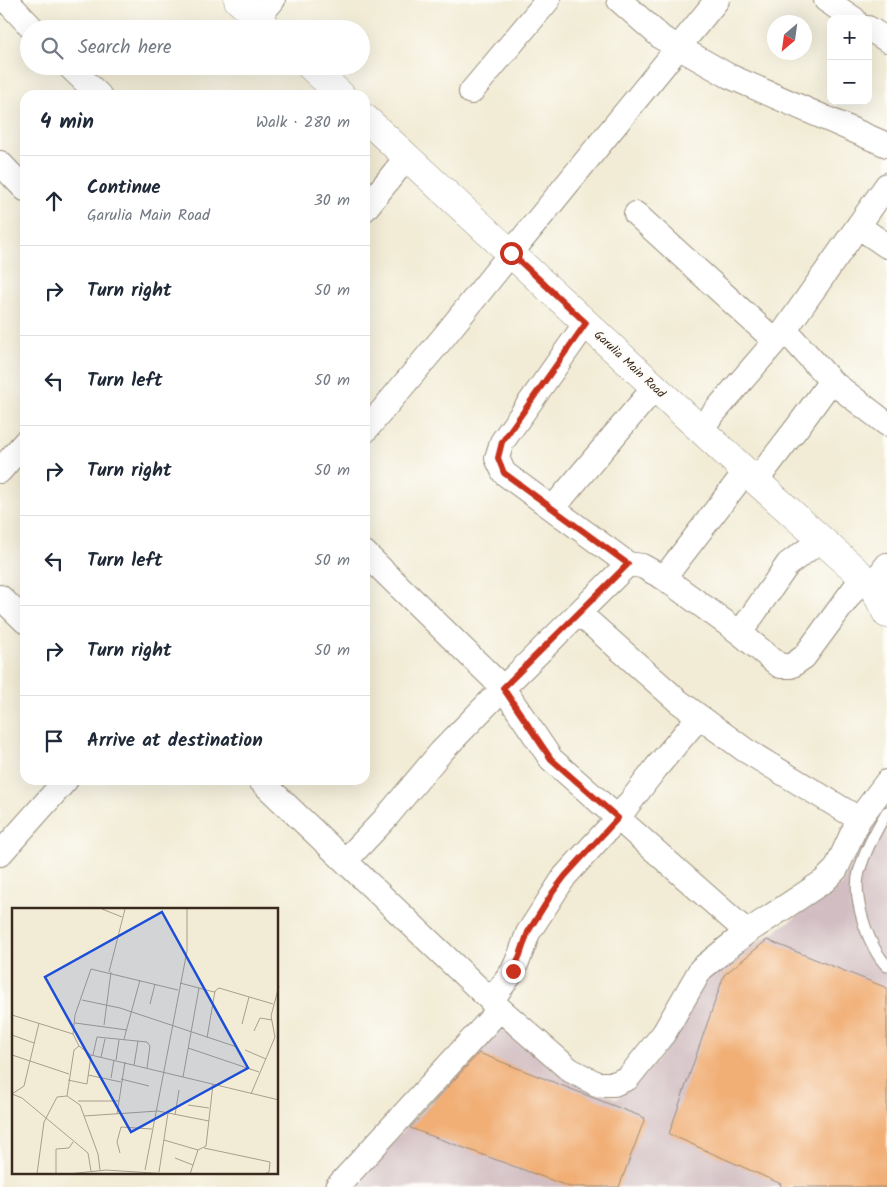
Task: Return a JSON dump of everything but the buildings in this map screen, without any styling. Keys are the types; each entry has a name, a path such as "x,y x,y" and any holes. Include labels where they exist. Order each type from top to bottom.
{"street":[{"path":"6,0 25,20"},
{"path":"238,0 267,16"},
{"path":"471,92 548,0"},
{"path":"619,0 662,38 729,76 887,145"},
{"path":"370,425 717,0"},
{"path":"826,0 848,15"},
{"path":"872,31 887,40"},
{"path":"78,75 94,90"},
{"path":"320,75 336,90"},
{"name":"Garulia Main Road","path":"370,123 821,540 874,575 887,614"},
{"path":"370,203 407,157"},
{"path":"0,163 20,184"},
{"path":"700,429 780,336 887,185"},
{"path":"636,214 831,380 887,424"},
{"path":"858,226 887,246"},
{"path":"586,323 502,442 498,458 504,473 628,564 642,566 664,578 740,633 780,666 791,666 804,657 874,575"},
{"path":"664,578 751,476 799,425 831,380"},
{"path":"553,508 655,387"},
{"path":"0,472 20,448"},
{"path":"740,633 788,564 821,540"},
{"path":"370,558 503,688 551,759 747,932"},
{"path":"345,862 384,820 441,752 628,564"},
{"path":"0,597 20,616"},
{"path":"579,613 678,701 745,750 859,819"},
{"path":"336,1187 496,1005 513,971 528,932 557,887 618,818 656,768 700,716"},
{"path":"271,785 345,862 496,1005 570,1070 597,1084 614,1084 628,1078 664,1034 701,969 747,932 824,881 836,869 859,819 887,782"},
{"path":"0,854 62,785"}],"lane":[{"path":"887,812 864,856 858,873 857,894 866,930 887,966"}],"shaded area":[{"path":"884,791 887,794 887,1187 350,1187 501,1028 556,1070 617,1099 658,1060 704,979 841,886"}],"route":[{"path":"511,253 586,323 502,442 498,458 504,473 628,564 503,688 551,759 618,818 565,876 553,892 528,932 513,971"}]}
